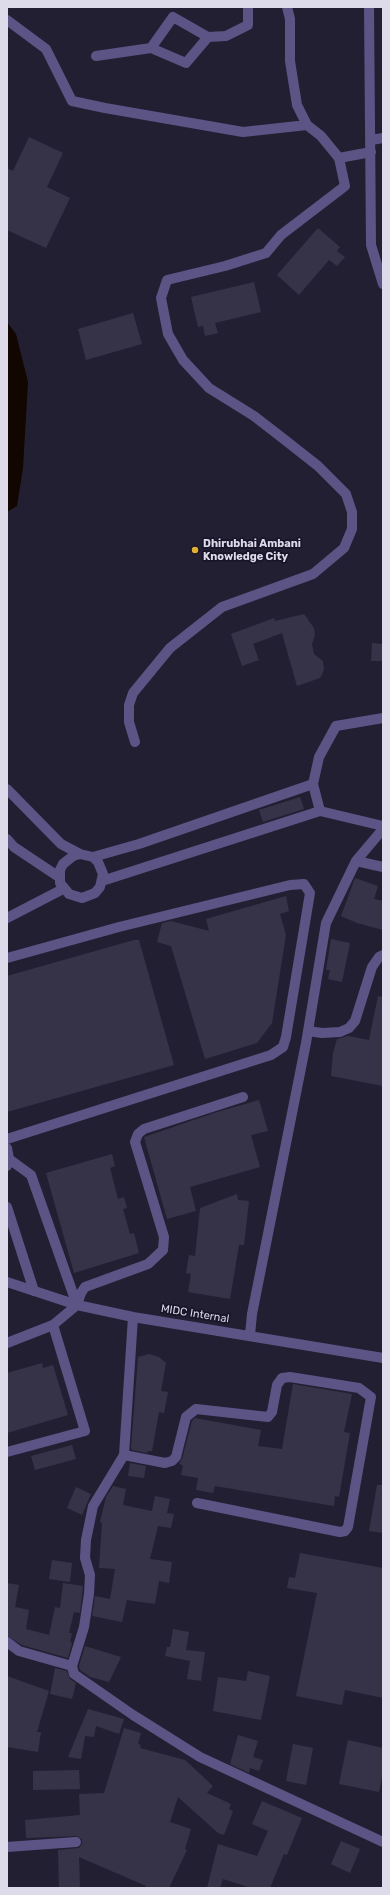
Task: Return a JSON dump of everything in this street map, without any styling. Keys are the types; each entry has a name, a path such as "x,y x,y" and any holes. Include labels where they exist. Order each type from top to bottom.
{"street":[{"path":"151,48 173,17 208,37 226,36 248,25 248,7"},
{"path":"135,742 129,722 129,705 133,693 170,648 222,607 314,574 344,548 352,529 352,512 346,494 318,466 254,416 209,388 183,360 168,334 161,298 167,280 225,266 266,253 281,235 345,186 339,158 321,136 307,125 297,105 290,61 290,19 287,7"},
{"path":"369,7 371,245 383,284"},
{"path":"7,20 46,49 72,100 105,108 243,132 307,125"},
{"path":"96,56 151,48 186,63 208,37"},
{"path":"371,140 383,138"},
{"path":"339,158 371,152"},
{"path":"320,811 313,784 319,757 336,726 383,718"},
{"path":"7,789 61,844 80,854 93,858 139,844 313,784"},
{"path":"102,880 320,811 383,827 356,861 326,923 308,1031 252,1314 250,1335"},
{"path":"7,840 14,847 59,877"},
{"path":"80,854 73,856 63,864 59,877 63,889 75,897 82,898 95,893 102,880 101,868 93,858"},
{"path":"356,861 383,867"},
{"path":"7,958 119,926 290,885 304,884 310,893 286,1037 283,1047 271,1055 7,1139"},
{"path":"7,918 63,889"},
{"path":"308,1031 322,1033 340,1032 348,1028 355,1021 372,968 379,957 383,955"},
{"path":"7,1343 53,1325 77,1306 81,1293 85,1287 148,1264 163,1250 164,1237 135,1142 138,1134 144,1128 243,1097"},
{"path":"7,1148 8,1162 31,1175 77,1306"},
{"path":"7,1206 34,1291"},
{"name":"MIDC Internal","path":"7,1282 77,1306 133,1317 383,1358"},
{"path":"133,1317 124,1455 93,1506 86,1540 86,1558 90,1575 89,1594 84,1627 72,1666 74,1674 134,1715 200,1757 383,1842"},
{"path":"7,1452 85,1431 53,1325"},
{"path":"124,1455 164,1463 172,1461 176,1457 186,1416 196,1410 268,1416 272,1412 276,1385 282,1378 290,1377 359,1388 371,1397 348,1527 345,1530 340,1532 197,1503"},
{"path":"7,1642 19,1651 72,1666"},
{"path":"7,1847 76,1842"}],"shaded area":[{"path":"7,322 16,334 28,382 23,468 17,506 7,512"}],"building":[{"path":"29,137 63,153 47,187 70,198 46,248 7,230 7,168 13,171"},
{"path":"318,228 340,247 337,251 345,257 337,266 329,260 299,295 277,275"},
{"path":"254,282 261,312 215,323 218,333 205,336 203,326 198,327 191,297"},
{"path":"133,313 142,344 86,360 78,329"},
{"path":"304,614 314,628 315,635 312,644 314,654 323,661 324,670 320,678 297,686 282,633 253,644 259,660 242,666 231,634 274,618 275,621"},
{"path":"372,643 383,644 383,661 371,661"},
{"path":"300,797 304,809 263,822 259,810"},
{"path":"355,878 378,886 374,899 383,901 383,930 357,923 341,916"},
{"path":"286,896 289,911 280,914 286,935 272,1023 257,1043 205,1059 171,946 157,942 162,923 171,921 209,931 206,919"},
{"path":"331,939 350,943 342,982 328,979 330,970 326,970"},
{"path":"134,940 139,940 174,1065 7,1112 7,976"},
{"path":"378,996 383,997 383,1086 331,1076 333,1053 337,1039 348,1036 369,1040"},
{"path":"259,1100 268,1131 251,1135 260,1167 190,1187 196,1211 167,1219 144,1137 217,1112"},
{"path":"112,1154 115,1166 110,1168 118,1199 124,1197 127,1208 123,1209 130,1234 134,1233 139,1253 74,1273 46,1173"},
{"path":"237,1194 238,1200 249,1201 244,1245 239,1245 230,1299 188,1292 191,1274 186,1273 189,1255 195,1256 200,1208"},
{"path":"149,1354 159,1357 166,1363 161,1391 168,1392 164,1413 159,1412 152,1451 148,1451 147,1453 132,1450 131,1448 138,1357"},
{"path":"42,1363 43,1368 53,1365 68,1415 7,1433 7,1373"},
{"path":"293,1384 352,1394 344,1432 350,1433 339,1497 335,1496 334,1506 215,1486 213,1493 196,1490 198,1478 181,1475 183,1466 179,1463 182,1459 192,1421 195,1418 261,1430 258,1446 282,1449"},
{"path":"72,1445 76,1459 35,1470 31,1456"},
{"path":"130,1463 146,1466 144,1478 128,1476"},
{"path":"377,1485 383,1485 383,1533 369,1531"},
{"path":"113,1486 126,1489 123,1505 152,1511 155,1496 170,1499 167,1513 174,1514 171,1528 158,1526 150,1559 172,1562 169,1583 159,1581 155,1604 127,1600 122,1622 92,1616 95,1596 110,1599 115,1569 99,1568 102,1523 100,1522 106,1497"},
{"path":"76,1487 91,1494 82,1515 67,1508"},
{"path":"300,1553 383,1568 383,1698 345,1690 342,1705 296,1696 317,1593 287,1588 289,1577 295,1578"},
{"path":"52,1560 72,1563 70,1582 49,1579"},
{"path":"7,1583 19,1585 15,1607 29,1610 26,1629 49,1635 55,1607 60,1608 63,1583 83,1586 80,1613 74,1612 69,1633 72,1633 70,1642 72,1643 68,1658 22,1645 7,1636"},
{"path":"173,1629 189,1632 186,1650 205,1652 201,1681 187,1679 190,1661 165,1656 167,1647 170,1647"},
{"path":"85,1646 121,1657 109,1682 90,1677 80,1670 79,1666"},
{"path":"55,1668 67,1671 70,1679 76,1683 72,1699 50,1694"},
{"path":"248,1671 270,1676 261,1720 213,1711 218,1677 246,1681"},
{"path":"7,1676 49,1691 37,1732 41,1732 38,1752 7,1747"},
{"path":"88,1709 124,1719 119,1734 96,1726 94,1737 85,1736 81,1759 68,1757"},
{"path":"124,1728 141,1733 138,1744 141,1745 140,1748 185,1760 213,1786 207,1793 231,1804 229,1809 233,1811 224,1835 218,1833 178,1797 170,1822 191,1829 185,1849 187,1850 169,1888 145,1888 146,1886 79,1857 80,1888 59,1888 58,1850 79,1848 82,1844 82,1839 76,1836 26,1838 25,1820 80,1815 79,1794 104,1793"},
{"path":"238,1735 258,1741 253,1757 263,1760 259,1771 250,1768 249,1773 230,1764"},
{"path":"348,1740 383,1748 383,1772 379,1792 339,1784"},
{"path":"293,1744 313,1748 306,1785 286,1781"},
{"path":"79,1770 80,1789 33,1790 33,1771"},
{"path":"262,1801 302,1818 287,1855 284,1854 270,1888 251,1888 223,1879 220,1888 207,1888 218,1844 257,1856 268,1831 252,1824"},
{"path":"341,1841 360,1849 350,1873 331,1864"}],"place":[{"name":"Dhirubhai Ambani Knowledge City","path":"195,550"}]}
